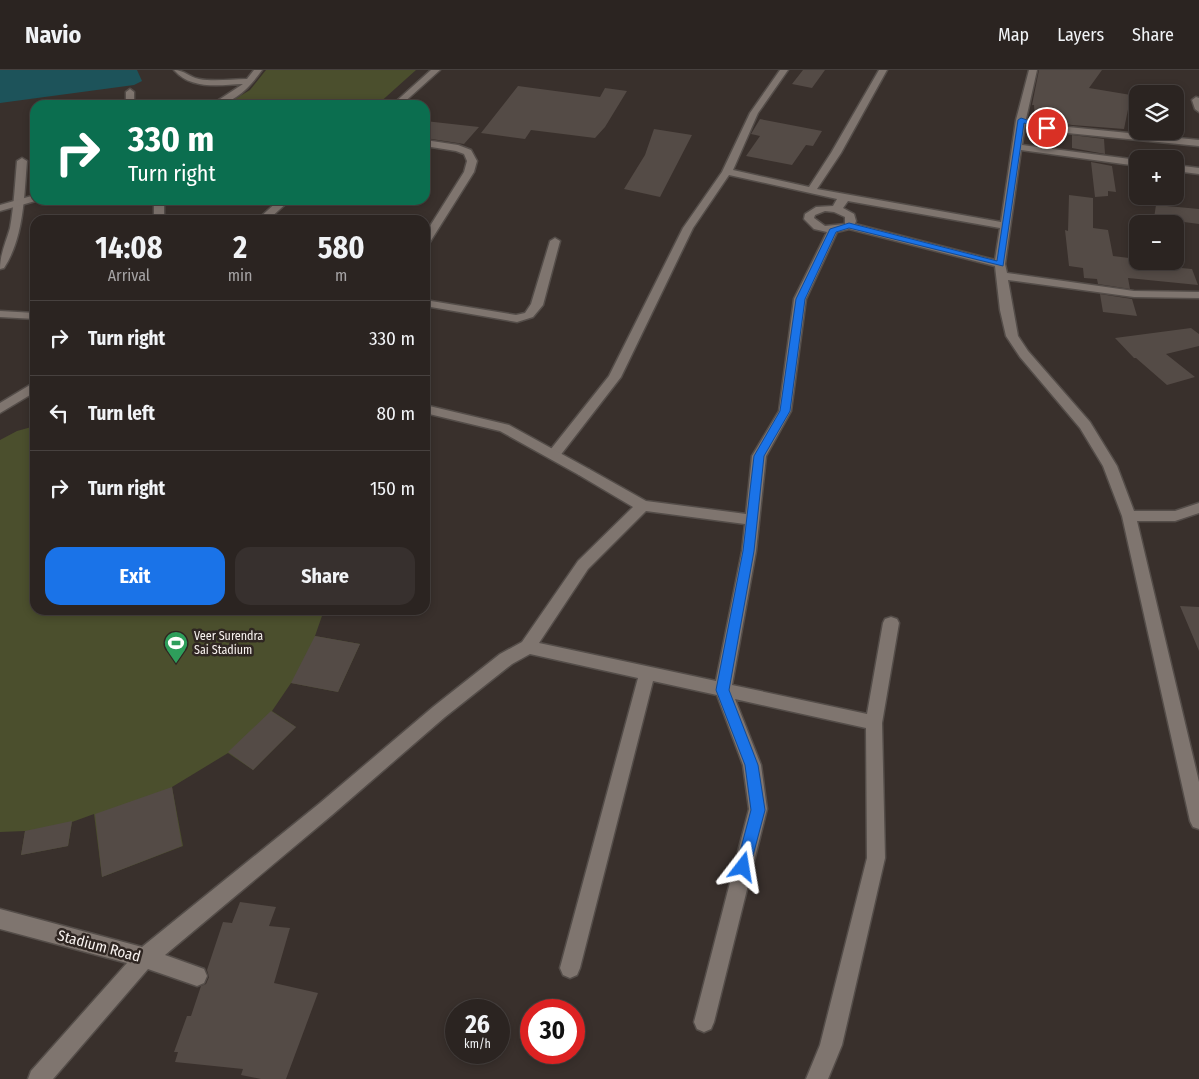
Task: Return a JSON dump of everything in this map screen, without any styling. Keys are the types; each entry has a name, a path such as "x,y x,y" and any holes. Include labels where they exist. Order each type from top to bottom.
{"street":[{"path":"178,70 184,78 200,82 250,81"},
{"path":"224,100 244,88 258,70"},
{"path":"402,100 436,70"},
{"path":"554,454 615,377 688,228 727,172 754,113 784,70"},
{"path":"811,191 836,154 883,70"},
{"path":"1033,70 1021,120 1001,270 1012,336 1024,354 1085,425 1110,466 1129,516 1199,821"},
{"path":"130,92 130,100"},
{"path":"1021,120 1047,128 1199,143"},
{"path":"430,144 458,148 468,152 472,161 469,172 430,234"},
{"path":"1017,147 1129,162"},
{"path":"0,266 7,254 18,203 22,161"},
{"path":"1184,169 1199,171"},
{"path":"727,172 846,198 1006,226"},
{"path":"837,209 840,202 846,198"},
{"path":"0,208 30,199"},
{"path":"268,215 279,205"},
{"path":"849,226 852,221 850,216 837,209 816,210 810,214 809,219 814,225 822,229 833,230 849,226 1001,270 1134,294 1199,295"},
{"path":"704,1022 758,810 752,765 723,690 749,551 759,456 785,411 800,299 833,230"},
{"path":"430,304 517,319 530,314 537,306 555,241"},
{"path":"0,314 30,316"},
{"path":"0,409 30,389"},
{"path":"430,410 504,428 554,454 643,506 751,520"},
{"path":"39,1079 145,958 440,712 506,659 528,647 583,565 643,506"},
{"path":"1129,516 1174,516 1199,508"},
{"path":"817,1079 831,1045 876,858 874,723 890,623"},
{"path":"528,647 874,723"},
{"path":"570,968 647,673"},
{"name":"Stadium Road","path":"0,919 145,958 197,976"}],"green space":[{"path":"266,70 416,70 383,100 233,100 250,90"},
{"name":"Veer Surendra Sai Stadium","path":"30,427 30,615 322,615 315,636 360,644 338,692 291,683 272,711 296,727 253,770 228,753 172,787 183,846 102,877 94,814 72,822 68,846 21,855 25,831 0,832 0,440 17,431"}],"water":[{"path":"0,70 137,70 142,81 134,85 0,103"}],"building":[{"path":"803,70 825,70 812,88 792,84"},
{"path":"1039,70 1102,70 1089,88 1129,95 1124,129 1072,125 1035,119 1034,105 1032,105"},
{"path":"518,86 600,97 605,88 627,91 605,127 595,138 531,130 525,139 481,133"},
{"path":"760,119 822,131 813,146 806,145 792,165 746,156 760,136 751,134"},
{"path":"430,122 479,127 464,144 430,139"},
{"path":"654,129 692,135 660,197 624,189 645,155"},
{"path":"1072,135 1104,139 1105,154 1072,148"},
{"path":"1091,162 1112,166 1116,192 1108,191 1108,196 1095,197"},
{"path":"1069,195 1093,198 1093,228 1108,230 1113,256 1129,258 1129,270 1192,269 1198,285 1128,278 1130,289 1098,284 1097,279 1084,278 1083,268 1069,266 1065,230 1068,231"},
{"path":"1156,205 1199,209 1199,224 1184,222 1184,215 1154,215"},
{"path":"1100,294 1132,299 1137,316 1103,312"},
{"path":"1191,328 1199,334 1199,346 1166,354 1195,377 1167,385 1134,358 1115,338"},
{"path":"1180,606 1199,607 1199,651"},
{"path":"315,636 360,644 338,692 291,683"},
{"path":"271,711 296,727 253,770 228,752"},
{"path":"172,787 182,846 102,877 95,814"},
{"path":"72,821 68,846 21,855 25,831"},
{"path":"240,902 276,907 269,926 290,928 274,983 318,993 286,1079 261,1079 241,1075 243,1069 175,1062 178,1052 174,1052 187,1016 191,1016 201,986 206,984 209,977 207,970 223,922 232,923"}],"place":[{"name":"Veer Surendra Sai Stadium","path":"176,664"}],"route":[{"path":"743,867 758,810 752,765 723,690 749,551 759,456 785,411 800,299 833,230 849,226 1000,264 1021,120 1047,128"}]}
